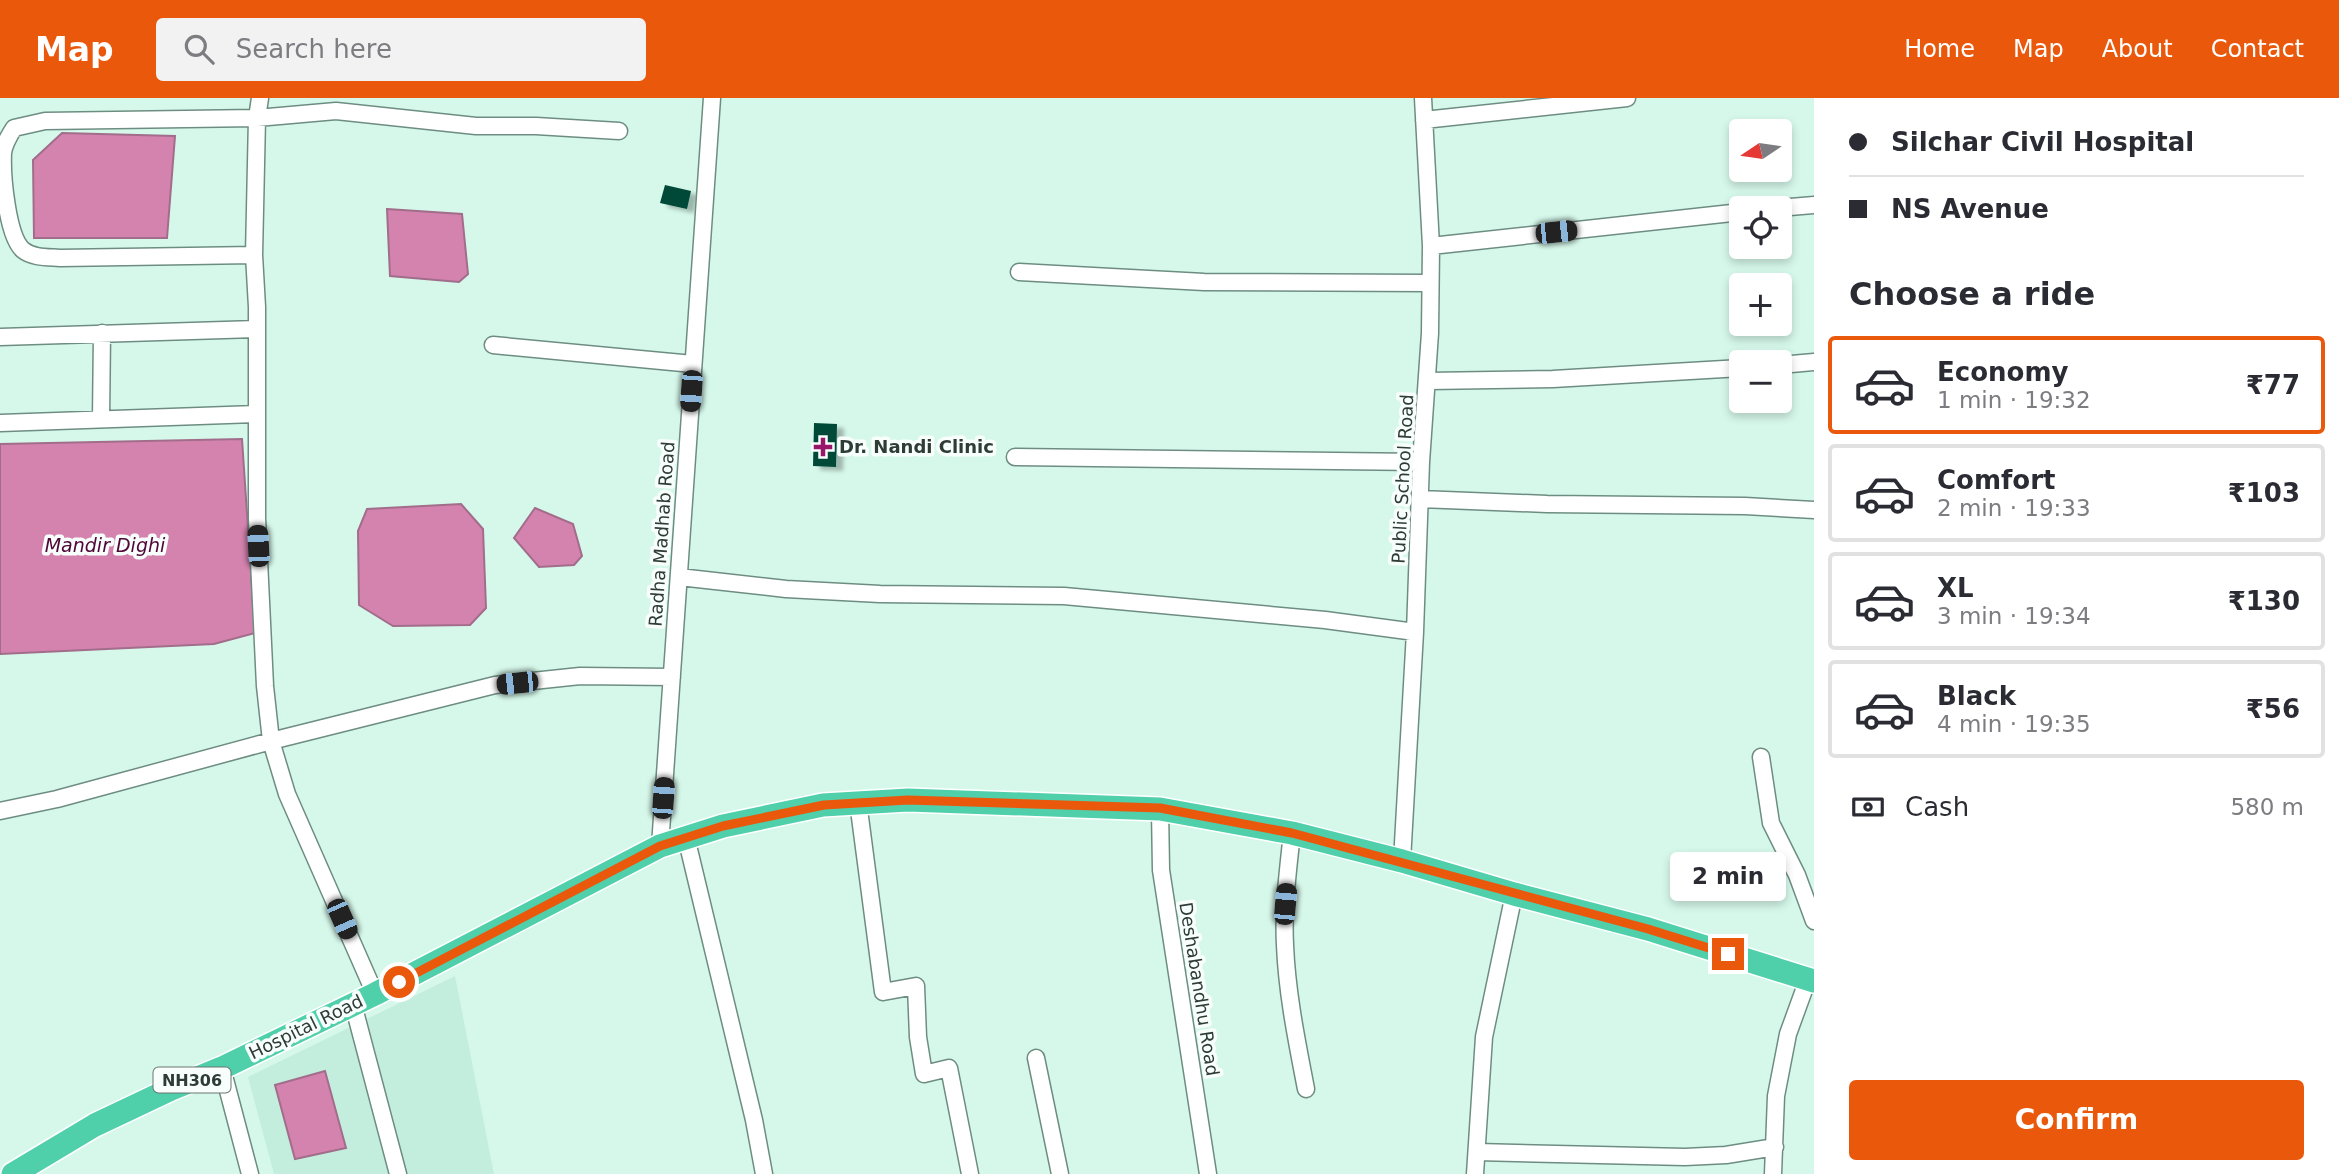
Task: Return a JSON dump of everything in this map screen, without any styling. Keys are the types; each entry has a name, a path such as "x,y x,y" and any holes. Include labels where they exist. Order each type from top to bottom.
{"highway":[{"name":"NH306","path":"375,994 660,846 723,826 824,805 858,802 983,802 1160,808 1292,833 1402,861 1648,929 1811,980"},
{"name":"Hospital Road","path":"13,1174 95,1125 222,1068 375,994"}],"street":[{"path":"260,98 257,118 254,255 257,329 257,518 265,686 271,741 287,794 375,994"},
{"name":"Radha Madhab Road","path":"660,846 712,98"},
{"name":"Public School Road","path":"1402,861 1421,463 1428,381 1431,246 1423,98"},
{"path":"1424,120 1627,98"},
{"path":"254,255 60,258 38,257 26,252 19,246 8,215 3,152 7,125 46,121 257,118 336,111 476,126 619,131"},
{"path":"1792,207 1814,205"},
{"path":"1431,246 1729,213"},
{"path":"1019,272 1204,282 1430,283"},
{"path":"0,337 257,329"},
{"path":"101,419 102,333"},
{"path":"493,345 693,364"},
{"path":"1792,364 1814,362"},
{"path":"1428,381 1553,379 1729,369"},
{"path":"0,422 256,414"},
{"path":"1015,457 1421,463"},
{"path":"1420,499 1814,510"},
{"path":"679,577 786,589 880,594 1064,596 1325,620 1415,632"},
{"path":"0,811 114,785 271,741 495,685 580,677 672,677"},
{"path":"1761,757 1771,823 1797,875 1814,921"},
{"path":"858,802 883,992 916,986 918,1037 925,1074 948,1068 970,1174"},
{"name":"Deshabandhu Road","path":"1160,808 1161,870 1208,1174"},
{"path":"1292,833 1285,904 1285,946 1306,1089"},
{"path":"686,837 754,1120 764,1174"},
{"path":"1475,1174 1484,1037 1514,894"},
{"path":"1773,1174 1776,1096 1784,1049 1793,1016 1811,980"},
{"path":"353,1004 397,1174"},
{"path":"1036,1058 1060,1174"},
{"path":"222,1068 250,1174"},
{"path":"1477,1152 1685,1157 1726,1155 1775,1147"}],"shaded area":[{"path":"455,976 494,1174 274,1174 248,1077"}],"water":[{"path":"62,133 175,136 167,238 34,238 33,160"},
{"path":"387,209 462,214 468,274 459,282 390,276"},
{"name":"Mandir Dighi","path":"242,439 255,633 214,644 0,654 0,444"},
{"path":"461,504 483,529 486,608 470,625 393,626 359,605 358,531 367,509"},
{"path":"535,508 573,524 582,556 574,565 539,567 514,538"},
{"path":"325,1071 346,1148 295,1159 275,1085"}],"building":[{"path":"665,185 691,191 687,209 660,203"},
{"path":"814,423 837,424 836,467 813,466"}],"place":[{"name":"Dr. Nandi Clinic","path":"823,447"}],"route":[{"path":"399,982 660,846 723,826 824,805 908,800 1160,808 1292,833 1402,861 1728,954"}]}
